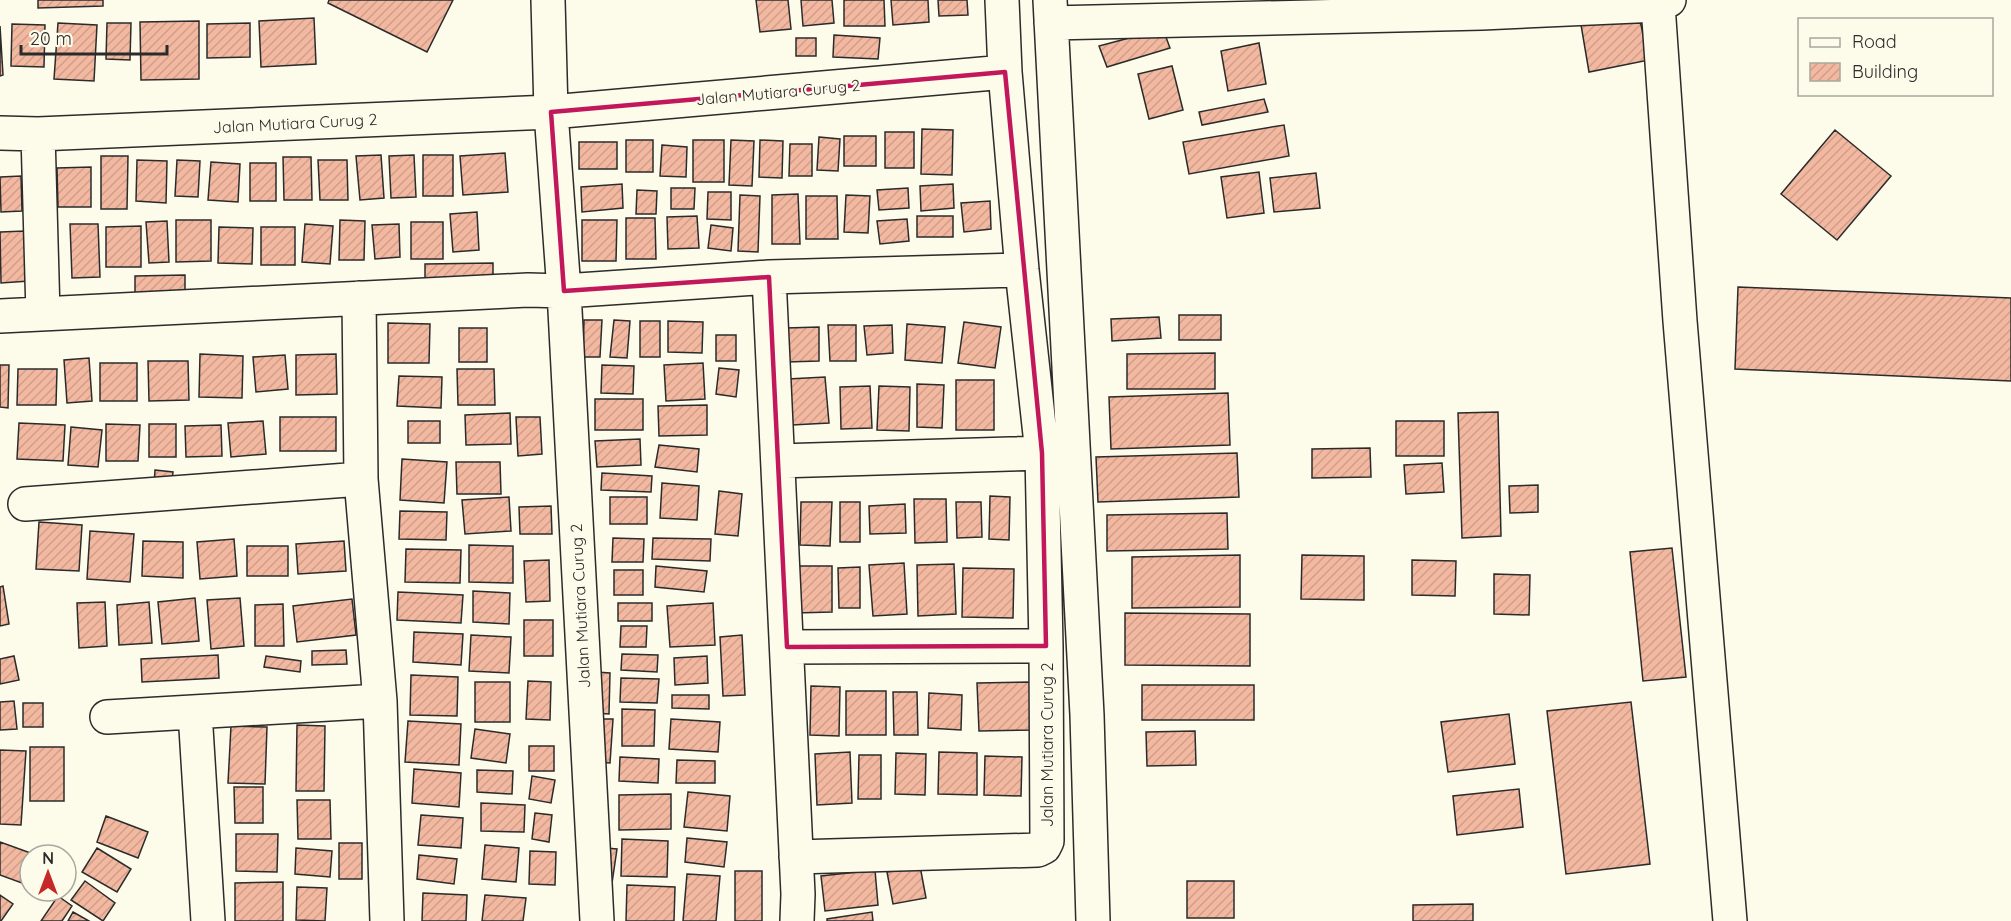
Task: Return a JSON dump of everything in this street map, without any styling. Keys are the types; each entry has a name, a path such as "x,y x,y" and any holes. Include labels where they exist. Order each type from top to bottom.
{"street":[{"name":"Jalan Mutiara Curug 2","path":"548,0 551,111 564,291 597,921"},
{"name":"Jalan Mutiara Curug 2","path":"796,857 1038,850 1044,847 1047,841 1042,453 1022,270 1005,72 1002,0"},
{"path":"1093,921 1087,715 1051,12 1482,7 1663,2 1681,332 1730,921"},
{"name":"Jalan Mutiara Curug 2","path":"0,133 38,134 551,111 1005,72"},
{"path":"38,134 43,314"},
{"path":"0,316 528,290 564,291 769,277 1022,270"},
{"path":"769,277 787,647 797,921"},
{"path":"359,298 361,479 380,701 387,921"},
{"path":"778,461 1042,453"},
{"path":"26,504 361,479"},
{"name":"Jalan Mutiara Curug 2","path":"787,647 1046,646"},
{"path":"107,717 380,701"},
{"path":"195,712 208,921"},
{"path":"182,921 205,883"}],"highlighted area":[{"path":"1005,72 1042,453 1046,646 787,647 769,277 564,291 551,112"}],"building":[{"path":"38,0 103,0 103,6 38,8"},
{"path":"329,0 453,0 427,52 328,3"},
{"path":"756,0 788,0 791,29 760,32"},
{"path":"801,0 832,0 834,23 803,26"},
{"path":"844,0 884,0 885,26 844,26"},
{"path":"891,0 928,0 929,22 893,25"},
{"path":"938,0 967,0 968,15 939,16"},
{"path":"1638,12 1649,60 1589,72 1580,19"},
{"path":"314,18 316,64 261,67 259,21"},
{"path":"199,21 199,79 141,80 140,22"},
{"path":"58,23 97,25 94,81 54,79"},
{"path":"107,23 131,23 130,60 106,59"},
{"path":"250,23 250,57 207,58 207,24"},
{"path":"12,24 45,25 44,67 11,66"},
{"path":"0,26 3,75 0,76"},
{"path":"1163,29 1170,48 1107,67 1099,46"},
{"path":"834,35 880,38 878,59 833,57"},
{"path":"796,38 816,38 816,56 796,56"},
{"path":"1259,43 1266,84 1228,91 1221,51"},
{"path":"1172,66 1183,110 1149,119 1138,74"},
{"path":"1264,99 1268,112 1202,125 1199,112"},
{"path":"1284,125 1289,156 1189,174 1183,142"},
{"path":"922,129 953,130 952,175 921,174"},
{"path":"1835,130 1891,176 1837,240 1781,194"},
{"path":"885,132 914,132 914,168 885,168"},
{"path":"844,136 876,136 876,166 844,166"},
{"path":"819,137 840,139 838,171 817,170"},
{"path":"626,140 653,140 653,172 626,172"},
{"path":"693,140 724,140 724,182 693,182"},
{"path":"731,140 754,141 752,186 729,185"},
{"path":"760,140 783,141 782,178 759,177"},
{"path":"579,142 617,142 617,169 579,169"},
{"path":"790,144 812,144 812,176 789,176"},
{"path":"662,145 687,147 686,177 660,176"},
{"path":"505,153 508,192 463,195 460,156"},
{"path":"381,155 384,198 360,200 356,156"},
{"path":"414,155 416,197 391,198 389,156"},
{"path":"423,155 453,155 453,196 423,196"},
{"path":"101,156 128,156 127,209 101,209"},
{"path":"283,157 311,157 312,200 284,200"},
{"path":"137,160 167,161 166,203 136,201"},
{"path":"177,160 200,161 198,197 175,196"},
{"path":"318,160 347,160 348,200 320,200"},
{"path":"211,162 240,164 238,202 208,200"},
{"path":"250,163 276,163 276,201 250,201"},
{"path":"91,167 91,207 58,207 57,168"},
{"path":"1259,172 1264,213 1227,218 1221,177"},
{"path":"1316,173 1320,208 1274,212 1270,178"},
{"path":"21,176 22,211 1,212 0,177"},
{"path":"622,184 623,208 582,212 581,187"},
{"path":"953,184 954,208 921,211 920,186"},
{"path":"671,188 695,188 694,209 671,209"},
{"path":"908,188 909,208 879,210 877,190"},
{"path":"637,190 657,191 656,214 636,214"},
{"path":"708,192 731,192 731,220 707,219"},
{"path":"798,194 800,244 772,244 772,195"},
{"path":"740,195 760,196 758,252 738,251"},
{"path":"846,195 870,196 868,233 844,232"},
{"path":"806,196 837,196 838,239 806,239"},
{"path":"990,201 991,229 964,232 961,203"},
{"path":"477,212 479,250 453,252 450,214"},
{"path":"697,216 699,248 668,249 667,217"},
{"path":"917,216 953,216 953,237 917,237"},
{"path":"626,218 655,218 656,259 626,259"},
{"path":"907,219 909,241 880,244 877,221"},
{"path":"176,220 211,220 211,261 176,262"},
{"path":"340,220 365,221 364,260 339,260"},
{"path":"582,220 617,220 616,261 582,261"},
{"path":"167,221 169,262 149,263 146,222"},
{"path":"411,222 443,222 443,259 411,259"},
{"path":"70,224 98,224 100,277 72,278"},
{"path":"305,224 333,226 330,264 302,262"},
{"path":"399,224 400,257 375,259 372,225"},
{"path":"711,225 733,228 731,251 708,248"},
{"path":"141,226 141,267 106,267 106,227"},
{"path":"219,227 253,228 252,264 218,263"},
{"path":"261,227 295,227 295,265 261,265"},
{"path":"25,231 29,281 1,283 0,232"},
{"path":"493,263 493,292 425,293 425,264"},
{"path":"185,275 185,293 135,294 135,276"},
{"path":"1738,287 2011,298 2011,381 1735,369"},
{"path":"1179,315 1221,315 1221,340 1179,340"},
{"path":"1159,317 1161,338 1112,341 1111,319"},
{"path":"584,320 602,320 600,357 583,357"},
{"path":"614,320 630,321 627,358 610,357"},
{"path":"640,321 660,321 660,357 640,357"},
{"path":"668,321 703,322 702,353 668,352"},
{"path":"964,322 1001,327 995,368 958,363"},
{"path":"388,323 430,324 429,363 388,363"},
{"path":"907,324 945,327 942,363 905,360"},
{"path":"828,325 856,325 856,361 830,361"},
{"path":"892,325 893,353 867,355 864,326"},
{"path":"819,327 819,361 786,362 786,328"},
{"path":"459,328 487,328 487,362 459,362"},
{"path":"716,335 736,335 736,361 716,361"},
{"path":"1215,353 1215,389 1127,389 1127,354"},
{"path":"200,354 243,356 242,398 199,397"},
{"path":"336,354 337,394 296,395 296,355"},
{"path":"285,355 288,389 256,392 253,357"},
{"path":"89,358 92,401 67,403 64,360"},
{"path":"148,361 188,361 189,400 149,401"},
{"path":"100,363 137,363 137,401 100,401"},
{"path":"703,363 705,399 666,401 664,365"},
{"path":"0,365 9,365 8,408 0,407"},
{"path":"602,365 634,366 633,394 601,393"},
{"path":"719,368 739,370 736,397 716,394"},
{"path":"18,369 57,369 56,405 17,405"},
{"path":"457,369 494,369 495,405 458,405"},
{"path":"399,376 442,377 441,408 397,406"},
{"path":"825,377 829,423 792,425 788,379"},
{"path":"956,380 994,380 994,430 956,430"},
{"path":"917,384 944,385 942,428 917,427"},
{"path":"870,386 872,428 841,429 840,387"},
{"path":"879,386 910,387 909,431 877,430"},
{"path":"1228,393 1230,445 1111,449 1109,397"},
{"path":"595,399 643,399 643,430 595,430"},
{"path":"707,405 707,435 659,436 658,406"},
{"path":"1498,412 1501,536 1462,538 1458,413"},
{"path":"510,413 511,444 466,445 465,415"},
{"path":"280,417 336,417 336,451 280,451"},
{"path":"516,417 540,417 542,454 518,456"},
{"path":"263,421 266,454 231,457 228,423"},
{"path":"408,421 440,421 440,443 408,443"},
{"path":"1396,421 1444,421 1444,456 1396,456"},
{"path":"19,423 65,425 63,461 17,459"},
{"path":"106,424 140,425 138,461 106,461"},
{"path":"149,424 176,424 176,457 149,457"},
{"path":"221,425 222,456 186,457 185,426"},
{"path":"71,427 102,430 98,467 68,465"},
{"path":"640,439 641,465 597,467 595,441"},
{"path":"659,445 699,449 697,472 655,467"},
{"path":"1370,448 1371,477 1312,478 1312,449"},
{"path":"1237,453 1239,497 1098,502 1096,457"},
{"path":"402,459 447,462 444,503 400,500"},
{"path":"456,462 500,462 501,494 457,494"},
{"path":"1442,463 1444,492 1406,494 1404,465"},
{"path":"155,470 173,472 171,488 154,486"},
{"path":"602,473 652,476 651,492 601,490"},
{"path":"662,483 699,486 697,520 660,518"},
{"path":"1538,485 1538,512 1510,513 1509,486"},
{"path":"719,491 742,494 738,536 715,534"},
{"path":"990,496 1010,497 1009,540 989,539"},
{"path":"509,497 511,531 465,534 462,500"},
{"path":"610,497 647,497 647,524 610,524"},
{"path":"914,499 946,499 947,542 915,543"},
{"path":"801,502 832,502 830,546 800,545"},
{"path":"840,502 860,502 860,542 840,542"},
{"path":"956,502 981,502 982,537 957,538"},
{"path":"905,504 906,533 870,534 869,506"},
{"path":"551,506 552,534 520,534 519,507"},
{"path":"400,511 447,512 446,540 399,539"},
{"path":"1227,513 1228,549 1107,551 1107,515"},
{"path":"39,522 82,525 79,571 36,569"},
{"path":"90,531 134,534 130,582 87,579"},
{"path":"613,538 644,539 643,562 612,562"},
{"path":"653,538 711,539 710,561 652,559"},
{"path":"234,539 237,576 200,579 197,542"},
{"path":"143,541 183,542 183,578 142,576"},
{"path":"344,541 346,571 298,574 296,544"},
{"path":"469,545 513,546 513,583 469,582"},
{"path":"247,546 288,546 288,576 247,576"},
{"path":"1672,548 1686,677 1643,681 1630,552"},
{"path":"406,549 461,550 460,583 405,582"},
{"path":"1240,555 1240,607 1132,608 1132,557"},
{"path":"1302,555 1364,556 1364,600 1301,599"},
{"path":"549,560 550,601 526,602 524,561"},
{"path":"1412,560 1456,561 1455,596 1412,595"},
{"path":"904,563 907,614 873,616 869,565"},
{"path":"954,564 956,614 918,616 917,565"},
{"path":"656,566 707,571 704,592 655,587"},
{"path":"795,566 832,566 832,612 795,613"},
{"path":"860,567 860,608 839,608 838,568"},
{"path":"963,568 1014,569 1013,618 962,617"},
{"path":"614,570 643,570 643,595 614,595"},
{"path":"1494,574 1530,575 1529,615 1494,614"},
{"path":"3,586 9,624 0,626 0,587"},
{"path":"473,591 510,593 509,624 473,622"},
{"path":"398,592 463,595 461,623 397,620"},
{"path":"195,598 199,641 162,644 158,602"},
{"path":"240,598 244,646 211,649 207,600"},
{"path":"352,599 356,635 297,642 293,606"},
{"path":"105,602 107,646 79,648 77,603"},
{"path":"149,602 152,643 119,645 117,605"},
{"path":"618,603 652,603 652,621 618,621"},
{"path":"713,603 715,645 670,647 667,606"},
{"path":"283,604 284,646 255,646 255,605"},
{"path":"1125,613 1250,614 1250,666 1125,665"},
{"path":"524,620 553,620 553,656 524,656"},
{"path":"621,626 647,626 646,647 620,647"},
{"path":"414,632 463,634 461,665 413,662"},
{"path":"471,635 511,637 509,673 469,671"},
{"path":"742,635 745,695 723,696 720,637"},
{"path":"346,650 347,664 312,665 312,651"},
{"path":"622,654 658,655 657,672 621,670"},
{"path":"218,655 219,678 142,682 141,659"},
{"path":"14,656 19,680 0,684 0,659"},
{"path":"266,656 301,661 300,672 264,667"},
{"path":"707,656 708,683 675,685 674,658"},
{"path":"596,672 610,673 609,714 595,713"},
{"path":"411,675 458,677 457,716 410,715"},
{"path":"621,678 659,679 657,703 620,702"},
{"path":"528,681 551,682 550,720 526,719"},
{"path":"475,682 510,682 510,722 475,722"},
{"path":"1032,682 1034,730 979,731 977,683"},
{"path":"1142,685 1254,685 1254,720 1142,720"},
{"path":"811,686 840,687 839,736 810,735"},
{"path":"846,691 886,691 886,735 846,735"},
{"path":"893,692 917,692 918,735 894,735"},
{"path":"929,693 962,695 961,730 928,728"},
{"path":"672,695 709,695 709,709 672,708"},
{"path":"14,701 17,729 0,730 0,702"},
{"path":"1631,702 1650,864 1566,874 1547,711"},
{"path":"23,703 43,703 43,727 23,727"},
{"path":"622,709 655,710 654,746 622,746"},
{"path":"1509,714 1515,764 1448,772 1441,722"},
{"path":"599,719 613,719 610,763 597,762"},
{"path":"671,719 720,722 718,752 669,749"},
{"path":"408,721 461,724 459,765 405,762"},
{"path":"297,725 325,726 324,791 296,791"},
{"path":"231,726 267,727 265,784 228,783"},
{"path":"475,729 510,734 506,763 471,758"},
{"path":"1195,731 1196,765 1147,766 1146,732"},
{"path":"529,746 554,746 554,771 529,771"},
{"path":"30,747 64,747 64,801 30,801"},
{"path":"0,750 26,751 21,825 0,824"},
{"path":"850,752 852,803 817,805 815,754"},
{"path":"939,752 977,753 977,795 938,794"},
{"path":"896,753 926,754 925,795 895,794"},
{"path":"859,755 881,755 881,799 858,799"},
{"path":"985,756 1022,757 1021,796 984,795"},
{"path":"620,757 659,759 658,783 619,781"},
{"path":"677,760 715,761 715,783 676,783"},
{"path":"414,769 461,773 459,807 412,803"},
{"path":"477,770 513,771 512,794 477,792"},
{"path":"532,776 555,780 551,803 529,799"},
{"path":"234,787 263,787 263,823 235,823"},
{"path":"1519,789 1523,827 1457,835 1453,796"},
{"path":"688,792 730,796 727,831 684,827"},
{"path":"671,794 671,829 619,830 619,795"},
{"path":"297,800 330,800 331,839 298,839"},
{"path":"481,803 525,805 524,832 481,831"},
{"path":"535,813 552,815 549,842 532,839"},
{"path":"421,815 463,818 461,848 418,845"},
{"path":"106,816 148,832 138,858 97,842"},
{"path":"236,834 278,834 277,872 236,871"},
{"path":"687,838 727,842 724,867 685,862"},
{"path":"622,839 668,841 667,877 621,876"},
{"path":"0,842 18,848 18,882 0,875"},
{"path":"339,843 362,843 362,879 339,879"},
{"path":"485,845 519,848 516,882 482,879"},
{"path":"97,848 131,869 117,892 82,872"},
{"path":"296,848 332,851 330,877 295,874"},
{"path":"606,848 617,849 612,883 602,881"},
{"path":"530,851 556,852 555,885 529,884"},
{"path":"419,855 457,859 454,884 417,879"},
{"path":"920,866 926,898 893,904 887,872"},
{"path":"875,870 878,905 825,911 821,876"},
{"path":"735,871 762,871 762,921 735,921"},
{"path":"687,874 720,876 716,921 683,921"},
{"path":"85,881 115,903 103,921 76,903 78,903 78,890"},
{"path":"1187,881 1234,881 1234,918 1187,918"},
{"path":"283,882 283,921 235,921 235,883"},
{"path":"627,885 675,887 674,921 626,921"},
{"path":"297,887 327,888 325,921 296,920"},
{"path":"423,893 467,895 466,921 422,921"},
{"path":"0,895 13,904 1,921 0,921"},
{"path":"485,895 526,898 523,921 482,921"},
{"path":"53,903 68,903 72,906 62,921 41,921"},
{"path":"1473,904 1473,921 1413,921 1413,905"},
{"path":"73,912 89,921 68,921"},
{"path":"872,912 873,921 827,921 827,919"}]}
